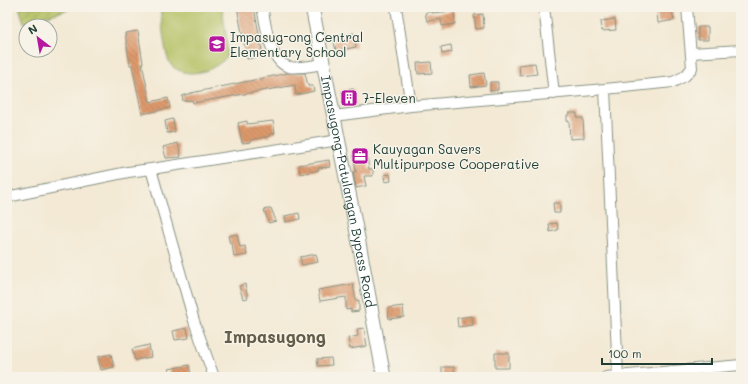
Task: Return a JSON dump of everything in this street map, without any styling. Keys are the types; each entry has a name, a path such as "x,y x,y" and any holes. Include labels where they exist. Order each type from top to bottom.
{"main road":[{"name":"Impasugong-Patulangan Bypass Road","path":"312,7 384,377"}],"street":[{"path":"262,7 271,45 279,61 284,65 294,68 324,64"},
{"path":"396,7 410,106"},
{"path":"544,7 554,94"},
{"path":"334,116 410,106 605,90 673,82 685,76 692,68 687,7"},
{"path":"691,53 741,50"},
{"path":"605,90 618,376"},
{"path":"7,197 128,172 339,140"},
{"path":"151,169 194,321 214,377"},
{"path":"606,377 741,365"}],"green space":[{"path":"19,7 69,7 70,9 40,18 22,18"},
{"path":"160,7 222,7 227,41 227,57 219,64 201,72 191,73 178,70 173,67 167,54"}],"building":[{"path":"237,7 254,7 263,56 247,59"},
{"path":"672,10 674,20 658,23 657,12"},
{"path":"432,11 432,13 454,11 455,24 442,26 441,19 427,21 425,13"},
{"path":"483,14 484,28 476,29 474,15"},
{"path":"615,19 616,30 602,31 601,21"},
{"path":"698,27 708,27 708,40 698,40"},
{"path":"138,31 142,63 150,102 168,98 170,108 142,114 132,65 130,65 125,33"},
{"path":"354,33 356,47 336,51 333,37"},
{"path":"451,45 452,52 442,54 441,47"},
{"path":"431,62 432,73 418,74 417,63"},
{"path":"535,63 537,74 520,76 519,65"},
{"path":"288,73 305,73 308,86 313,86 314,91 296,95 295,85 193,103 192,100 183,101 182,96 191,93"},
{"path":"484,73 486,85 471,87 470,75"},
{"path":"490,82 498,82 498,90 490,91"},
{"name":"7-Eleven","path":"353,89 356,104 345,106 342,91"},
{"path":"569,113 577,113 577,118 583,118 584,138 570,139 569,121 567,122 567,115 569,115"},
{"path":"173,119 175,132 167,133 165,121"},
{"path":"247,121 247,124 273,121 275,133 270,134 271,136 242,143 238,123"},
{"path":"178,143 181,157 166,158 163,147"},
{"path":"366,150 369,169 373,169 373,176 364,176 366,186 356,188 353,172 356,172 353,152"},
{"path":"329,160 330,167 318,168 319,170 300,174 299,165"},
{"path":"390,174 391,181 385,182 384,175"},
{"path":"553,203 560,203 560,213 554,213"},
{"path":"271,208 276,221 269,223 264,210"},
{"path":"299,213 300,219 286,222 285,216"},
{"path":"557,223 558,230 550,232 549,224"},
{"path":"237,234 240,247 245,246 247,255 234,257 232,244 230,244 228,236"},
{"path":"316,254 318,262 302,265 300,257"},
{"path":"245,284 248,298 243,299 239,286"},
{"path":"353,284 356,301 359,300 359,311 351,312 351,309 346,310 346,297 320,301 318,290"},
{"path":"403,306 404,317 389,319 388,308"},
{"path":"472,316 473,325 458,327 457,318"},
{"path":"187,328 189,338 175,340 173,331"},
{"path":"364,328 367,346 350,349 348,338 358,336 357,329"},
{"path":"149,345 151,357 135,360 132,349"},
{"path":"495,353 509,353 509,368 495,368"},
{"path":"111,354 114,367 101,370 98,357"},
{"path":"331,358 332,365 318,366 317,359"},
{"path":"189,365 191,375 171,377 169,369"},
{"path":"442,367 454,367 454,377 442,377"}],"place":[{"name":"Impasug-ong Central Elementary School","path":"217,44"},
{"name":"7-Eleven","path":"349,98"},
{"name":"Kauyagan Savers Multipurpose Cooperative","path":"360,156"}],"district":[{"name":"Impasugong","path":"275,337"}]}
